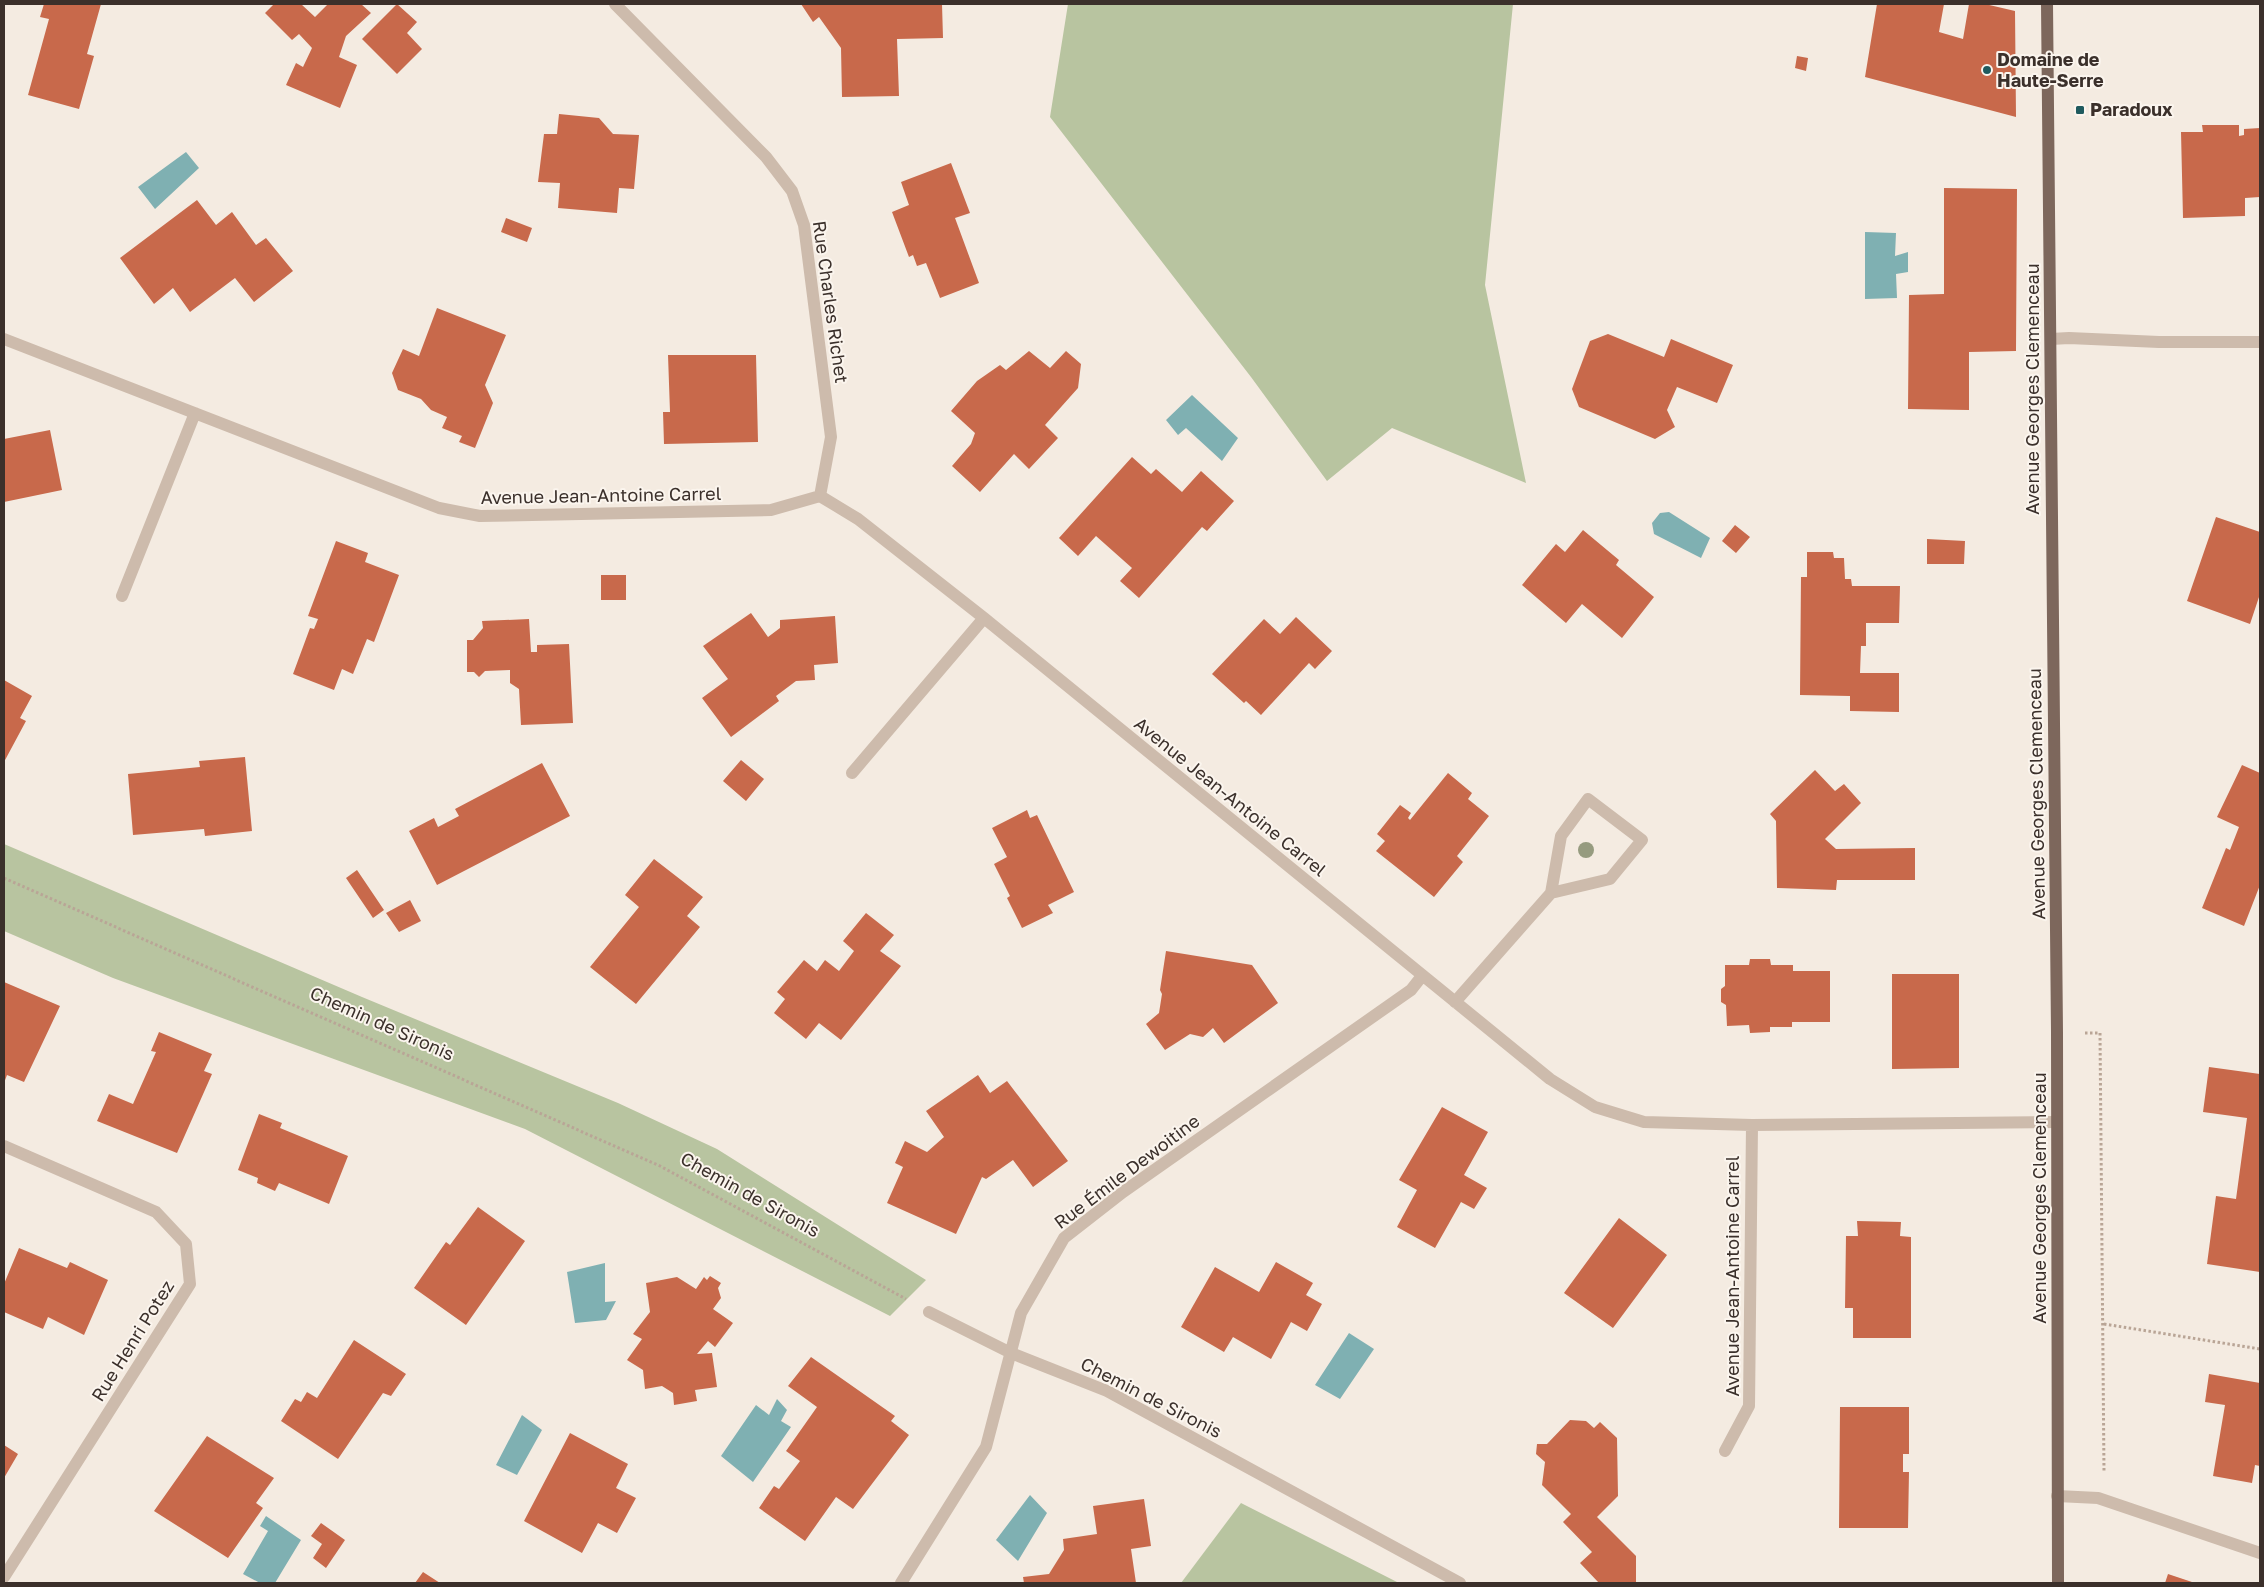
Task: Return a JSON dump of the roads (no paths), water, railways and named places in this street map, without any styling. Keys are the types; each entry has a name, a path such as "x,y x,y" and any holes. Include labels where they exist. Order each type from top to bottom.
{"main road":[{"name":"Avenue Georges Clemenceau","path":"2047,4 2057,1032 2058,1583"}],"street":[{"name":"Rue Charles Richet","path":"615,4 766,157 792,191 804,225 831,437 820,496"},
{"name":"Avenue Jean-Antoine Carrel","path":"4,339 439,508 480,516 771,510 820,496 858,519 984,618 1550,1080 1595,1107 1644,1122 1752,1125 2057,1122"},
{"path":"2051,339 2260,342"},
{"path":"122,596 195,413"},
{"path":"852,773 984,618"},
{"path":"1455,1002 1551,893 1561,836 1588,799 1642,840 1610,878 1551,893"},
{"name":"Rue Émile Dewoitine","path":"901,1583 986,1447 1021,1313 1064,1238 1123,1192 1411,990 1422,976"},
{"name":"Avenue Jean-Antoine Carrel","path":"1726,1451 1749,1406 1752,1125"},
{"name":"Rue Henri Potez","path":"4,1146 156,1212 186,1244 190,1284 4,1577"},
{"name":"Chemin de Sironis","path":"929,1312 1011,1352 1107,1391 1460,1583"},
{"path":"2057,1496 2098,1498 2260,1553"}],"water":[{"path":"186,152 199,168 155,209 138,187"},
{"path":"1865,232 1896,233 1895,256 1908,252 1908,272 1896,274 1897,298 1865,299"},
{"path":"1192,395 1238,438 1222,461 1186,428 1178,435 1166,420"},
{"path":"1669,512 1710,538 1701,558 1654,534 1652,523 1660,513"},
{"path":"605,1263 605,1302 616,1301 606,1320 575,1323 567,1272"},
{"path":"1349,1333 1374,1349 1340,1399 1315,1385"},
{"path":"777,1399 787,1410 781,1421 791,1427 753,1482 721,1456 756,1405 769,1415"},
{"path":"522,1415 542,1430 517,1475 496,1465"},
{"path":"1030,1495 1047,1513 1018,1561 996,1540"},
{"path":"266,1516 301,1540 275,1583 260,1583 243,1574 268,1531 260,1526"}],"place":[{"name":"Domaine de Haute-Serre","path":"1987,70"},
{"name":"Paradoux","path":"2080,110"}]}
